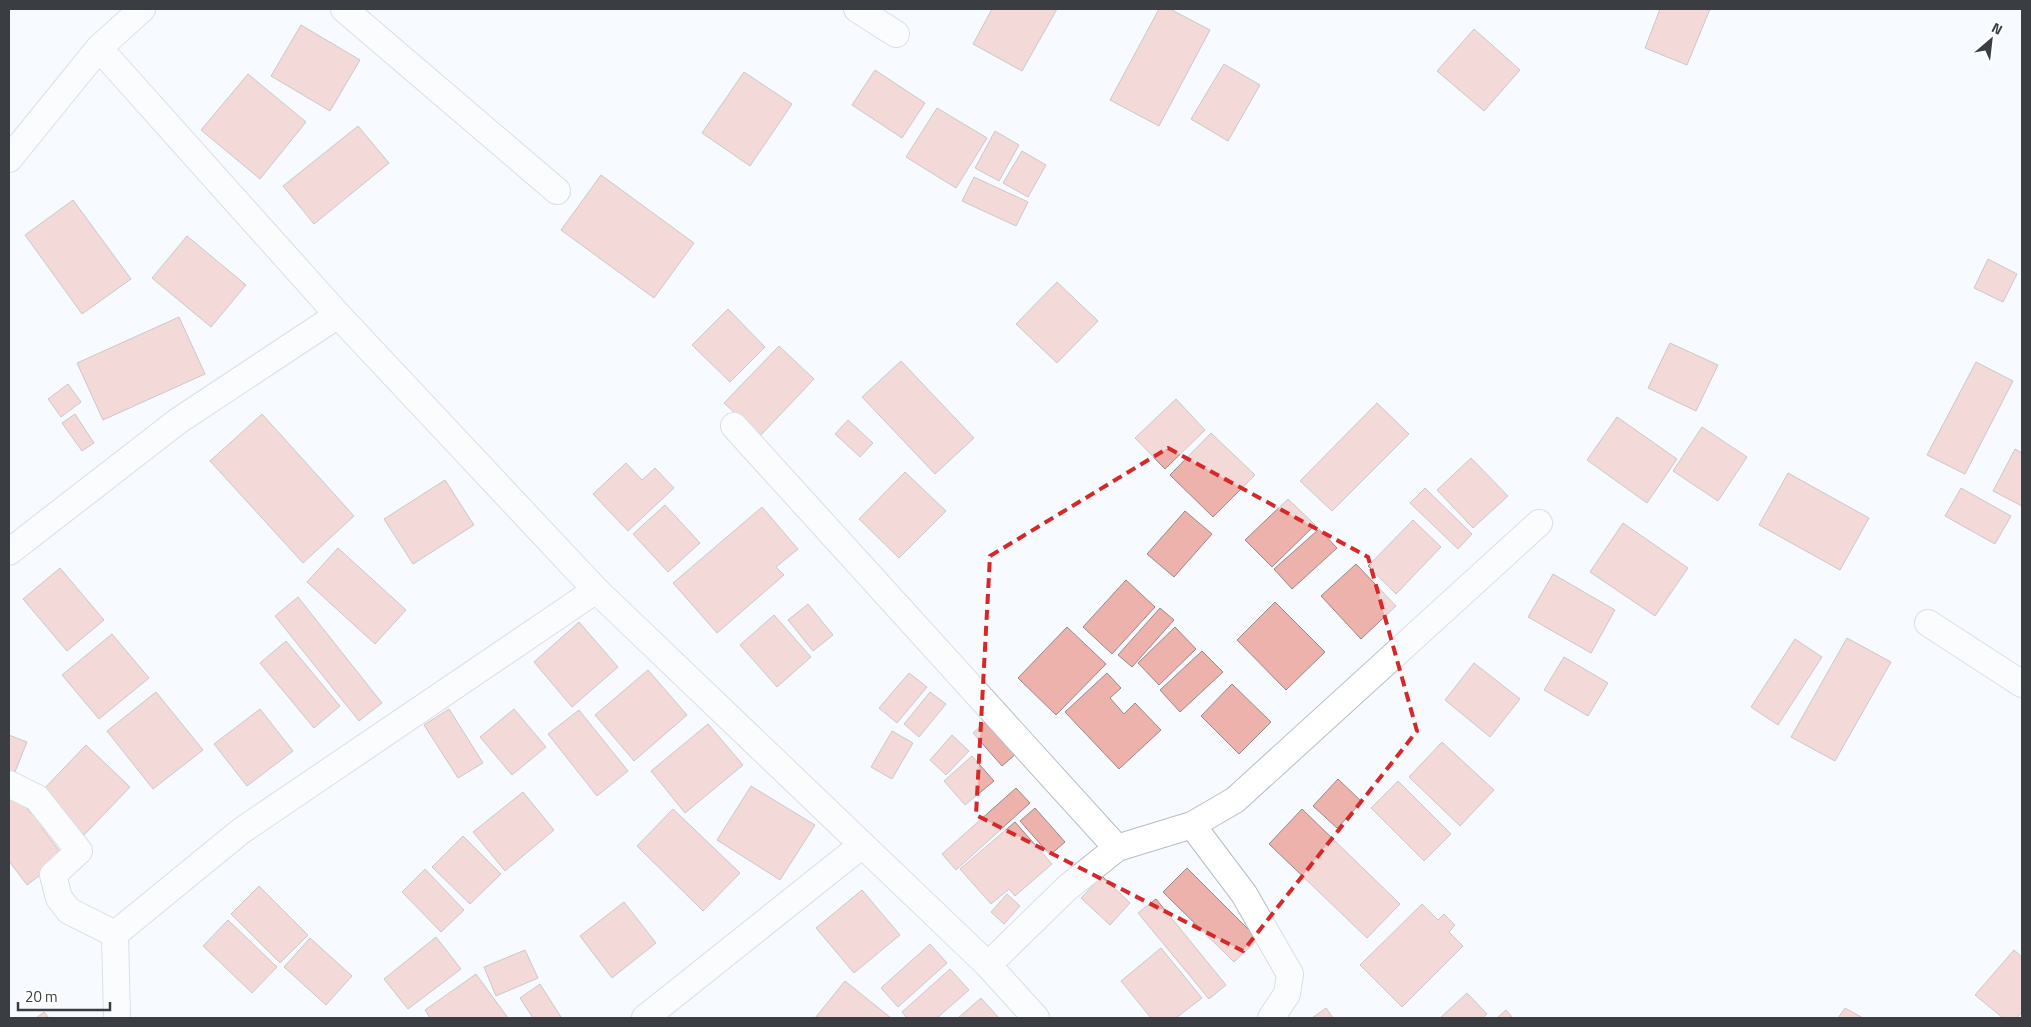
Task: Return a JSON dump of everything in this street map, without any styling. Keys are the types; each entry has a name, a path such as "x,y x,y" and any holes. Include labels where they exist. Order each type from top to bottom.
{"street":[{"path":"9,159 99,48 142,9"},
{"path":"344,9 557,191"},
{"path":"857,9 896,34"},
{"path":"99,48 338,315 596,590 988,965 1036,1018"},
{"path":"9,552 178,421 338,315"},
{"path":"734,426 1117,848"},
{"path":"988,965 1067,888 1117,848 1192,824 1235,800 1539,523"},
{"path":"116,934 241,831 596,590"},
{"path":"1928,623 2022,684"},
{"path":"9,784 37,798 80,851 53,875 59,898 70,911 116,934"},
{"path":"1192,824 1244,894 1290,974 1287,994 1271,1018"},
{"path":"645,1018 862,845"},
{"path":"116,934 117,1018"}],"highlighted area":[{"path":"1168,448 1368,557 1417,731 1243,951 976,815 990,556"}],"building":[{"path":"992,9 1057,9 1022,71 973,44"},
{"path":"1159,9 1170,9 1210,30 1159,126 1110,100"},
{"path":"1660,9 1710,9 1687,65 1645,48"},
{"path":"301,25 360,60 330,111 271,76"},
{"path":"1474,29 1520,70 1484,111 1437,71"},
{"path":"1224,64 1260,85 1228,141 1191,119"},
{"path":"875,70 925,103 902,138 852,105"},
{"path":"744,72 792,104 750,166 702,133"},
{"path":"248,74 306,122 260,179 201,130"},
{"path":"937,108 987,138 956,188 906,157"},
{"path":"358,126 389,163 314,224 283,186"},
{"path":"995,131 1019,145 999,181 975,168"},
{"path":"1022,151 1046,165 1028,197 1003,183"},
{"path":"601,175 694,243 654,298 561,230"},
{"path":"974,177 1028,202 1016,226 962,201"},
{"path":"73,200 131,279 82,314 25,235"},
{"path":"187,236 246,285 211,327 152,278"},
{"path":"1988,259 2017,274 2003,302 1974,288"},
{"path":"1057,282 1098,321 1057,363 1016,324"},
{"path":"728,309 765,347 730,382 692,345"},
{"path":"179,317 205,374 103,420 77,363"},
{"path":"1670,343 1718,365 1696,411 1648,388"},
{"path":"779,346 814,379 760,436 724,403"},
{"path":"901,361 974,438 935,474 862,397"},
{"path":"1976,362 2013,381 1965,474 1927,455"},
{"path":"68,384 81,402 61,417 48,399"},
{"path":"1176,399 1205,430 1165,469 1135,438"},
{"path":"1377,403 1409,434 1332,511 1300,481"},
{"path":"75,414 94,443 82,451 62,423"},
{"path":"262,414 354,516 303,563 210,461"},
{"path":"1617,417 1677,459 1647,503 1587,460"},
{"path":"848,420 873,443 860,457 835,434"},
{"path":"1702,427 1747,457 1718,501 1673,471"},
{"path":"1211,433 1255,475 1213,517 1170,475"},
{"path":"2015,449 2022,453 2022,506 1993,491"},
{"path":"1471,458 1508,496 1473,528 1437,490"},
{"path":"626,463 642,480 655,468 674,488 628,531 593,494"},
{"path":"905,472 946,511 899,558 859,519"},
{"path":"1788,473 1869,518 1840,570 1759,525"},
{"path":"445,480 474,525 413,564 384,519"},
{"path":"1425,488 1472,534 1458,549 1410,503"},
{"path":"1961,488 2011,516 1995,544 1945,516"},
{"path":"1288,499 1315,525 1272,567 1245,540"},
{"path":"665,505 700,543 668,572 633,534"},
{"path":"762,507 798,549 776,567 784,575 717,633 673,583"},
{"path":"1185,511 1212,534 1174,577 1147,554"},
{"path":"1413,520 1441,547 1396,594 1368,566"},
{"path":"1623,523 1688,568 1655,616 1590,572"},
{"path":"1319,529 1337,548 1292,589 1274,569"},
{"path":"338,548 406,610 375,644 307,582"},
{"path":"1356,564 1396,606 1361,639 1321,596"},
{"path":"60,568 104,620 67,651 23,599"},
{"path":"1553,574 1615,610 1591,653 1528,617"},
{"path":"1126,580 1155,607 1112,654 1083,627"},
{"path":"298,597 382,703 359,721 275,616"},
{"path":"1275,602 1325,652 1286,690 1237,640"},
{"path":"808,604 833,635 813,651 788,620"},
{"path":"1160,608 1174,620 1132,667 1118,655"},
{"path":"774,615 811,657 777,687 740,645"},
{"path":"579,622 618,667 572,707 534,662"},
{"path":"1067,627 1106,664 1056,715 1018,678"},
{"path":"1175,627 1196,649 1159,685 1138,663"},
{"path":"112,634 149,678 99,719 62,675"},
{"path":"1847,638 1891,662 1835,761 1791,737"},
{"path":"1795,639 1822,657 1778,725 1751,707"},
{"path":"286,641 340,706 314,728 260,663"},
{"path":"1202,651 1223,672 1180,712 1160,690"},
{"path":"1564,657 1608,683 1588,716 1544,690"},
{"path":"1474,663 1520,699 1490,737 1445,700"},
{"path":"648,670 687,715 634,761 595,715"},
{"path":"909,673 927,687 897,723 879,708"},
{"path":"1107,673 1121,688 1110,698 1124,714 1135,703 1161,730 1119,769 1065,712"},
{"path":"1232,684 1271,722 1239,754 1201,716"},
{"path":"156,692 203,750 153,789 107,731"},
{"path":"930,692 946,704 919,737 904,724"},
{"path":"260,709 293,751 247,786 214,744"},
{"path":"449,709 483,763 458,778 424,725"},
{"path":"514,709 546,747 512,775 480,737"},
{"path":"579,710 628,771 597,796 548,734"},
{"path":"989,719 1018,752 1002,766 973,733"},
{"path":"708,724 743,765 685,813 651,771"},
{"path":"892,731 913,743 892,779 871,767"},
{"path":"9,735 27,742 13,777 9,776"},
{"path":"952,735 969,751 946,775 930,760"},
{"path":"1442,742 1494,790 1460,826 1409,777"},
{"path":"86,745 130,787 84,835 40,793"},
{"path":"972,756 994,781 965,805 944,781"},
{"path":"1338,779 1362,802 1337,828 1313,806"},
{"path":"1398,781 1451,834 1424,861 1371,808"},
{"path":"751,786 815,825 780,880 717,840"},
{"path":"1016,788 1030,803 956,870 942,854"},
{"path":"15,792 30,813 37,808 49,823 42,828 64,857 27,885 9,861 9,796"},
{"path":"523,792 554,830 505,871 473,832"},
{"path":"1035,808 1065,842 1050,855 1020,821"},
{"path":"673,809 740,873 703,911 637,846"},
{"path":"1302,809 1400,904 1367,938 1269,844"},
{"path":"1015,822 1052,864 1015,896 1009,889 991,904 960,869"},
{"path":"463,836 501,874 470,904 432,867"},
{"path":"1187,868 1258,939 1234,962 1163,892"},
{"path":"425,869 464,910 441,932 402,892"},
{"path":"1102,876 1130,903 1110,925 1081,898"},
{"path":"259,886 308,935 280,963 231,914"},
{"path":"862,890 900,935 854,973 816,928"},
{"path":"1007,894 1020,906 1004,924 991,912"},
{"path":"1156,899 1226,985 1209,999 1138,913"},
{"path":"624,902 656,943 612,978 580,936"},
{"path":"1422,904 1438,920 1444,914 1455,925 1449,932 1463,946 1402,1007 1360,965"},
{"path":"228,920 277,967 252,993 203,946"},
{"path":"436,937 461,969 408,1009 384,979"},
{"path":"310,938 352,976 326,1005 284,967"},
{"path":"930,944 947,963 898,1007 881,988"},
{"path":"1161,948 1202,998 1176,1018 1151,1018 1121,981"},
{"path":"525,950 538,978 496,996 484,967"},
{"path":"2014,950 2022,957 2022,1012 2017,1018 2003,1018 1975,995"},
{"path":"950,969 969,990 937,1018 907,1018 902,1012"},
{"path":"476,974 508,1018 430,1018 425,1010"},
{"path":"845,981 891,1018 815,1018"},
{"path":"540,984 561,1017 533,1018 520,998"},
{"path":"1467,993 1487,1014 1482,1018 1440,1018"},
{"path":"981,998 999,1018 958,1018"},
{"path":"1326,1008 1333,1018 1312,1018"},
{"path":"1845,1008 1863,1018 1838,1018"},
{"path":"1506,1010 1513,1018 1497,1018"},
{"path":"44,1012 49,1018 36,1018"}]}
